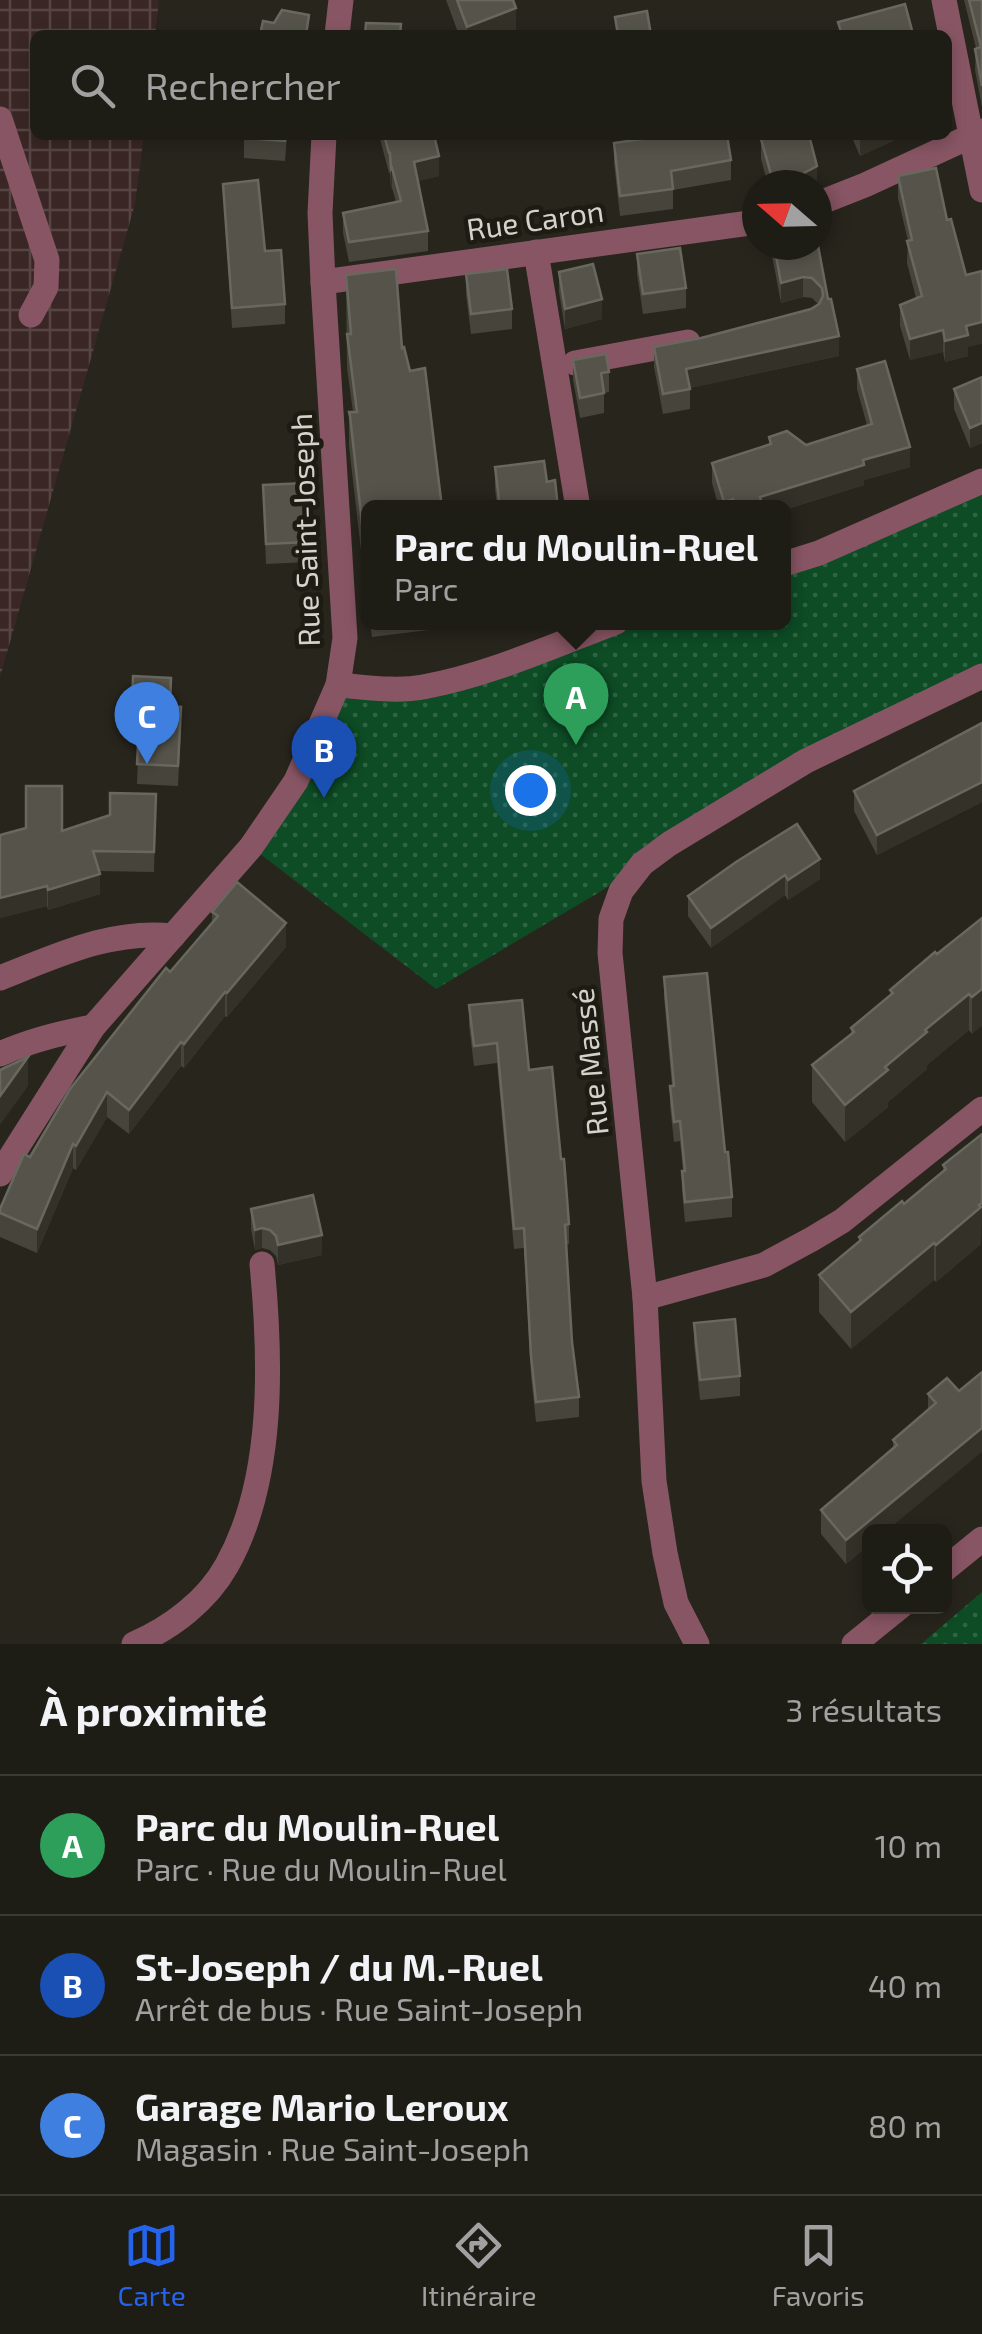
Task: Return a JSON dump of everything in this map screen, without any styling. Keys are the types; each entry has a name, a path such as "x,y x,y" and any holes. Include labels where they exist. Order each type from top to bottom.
{"street":[{"path":"338,30 341,0"},
{"path":"944,0 951,30"},
{"path":"952,33 976,133 982,190"},
{"path":"0,119 47,260 46,287 31,316"},
{"path":"832,198 976,133"},
{"name":"Rue Saint-Joseph","path":"0,1174 93,1028 252,848 296,781 338,685 345,638 320,213 324,140"},
{"name":"Rue Caron","path":"323,282 742,224"},
{"path":"536,252 577,500"},
{"path":"555,367 705,338"},
{"path":"791,562 982,481"},
{"path":"338,685 420,688 473,675 591,630"},
{"name":"Rue Massé","path":"697,1644 676,1604 657,1499 646,1298 610,953 610,919 621,891 642,864 668,844 806,760 982,676"},
{"path":"0,978 88,943 144,934 173,936"},
{"path":"0,1054 57,1033 93,1028"},
{"path":"646,1298 764,1265 812,1239 842,1221 982,1109"},
{"path":"134,1644 180,1618 208,1591 226,1566 242,1531 256,1484 266,1390 262,1264"},
{"path":"952,1564 982,1540"},
{"path":"854,1644 891,1614"}],"shaded area":[{"path":"0,0 159,0 156,30 30,30 30,140 143,140 135,204 0,677"}],"green space":[{"path":"982,481 982,676 642,864 436,989 251,847 338,685 381,688 591,630 791,630 791,561"},
{"path":"982,1592 982,1644 921,1644"}],"building":[{"path":"457,0 513,0 516,8 467,27"},
{"path":"969,0 982,0 982,86 975,49 981,47"},
{"path":"905,4 912,30 840,30 838,22"},
{"path":"282,10 309,15 307,30 261,30 263,21 274,23"},
{"path":"647,11 650,30 617,30 615,17"},
{"path":"366,23 401,24 400,30 365,30"},
{"path":"385,140 435,140 439,156 414,162 428,231 349,242 343,213 401,201"},
{"path":"728,140 731,160 671,171 673,189 620,196 614,143"},
{"path":"761,140 810,140 817,166 810,170 770,170"},
{"path":"936,168 947,220 951,219 966,275 982,271 982,322 966,326 968,335 945,341 943,330 910,339 900,305 922,296 907,241 912,240 898,176"},
{"path":"258,180 265,251 281,250 285,304 232,308 223,184"},
{"path":"680,248 686,288 643,294 637,254"},
{"path":"777,260 821,260 839,336 686,369 690,389 663,394 654,347 811,309 823,296 822,288 812,278 781,283"},
{"path":"593,264 602,299 565,309 559,272"},
{"path":"396,269 402,348 410,371 425,368 441,500 361,500 361,516 349,412 357,412 347,334 351,334 346,275"},
{"path":"507,269 512,309 471,314 466,274"},
{"path":"606,354 609,372 601,373 604,393 580,398 573,360"},
{"path":"885,361 910,447 863,460 864,465 760,497 761,500 723,500 712,463 771,444 769,437 787,431 806,445 872,424 857,369"},
{"path":"982,377 982,423 970,428 954,389"},
{"path":"544,461 547,482 555,480 557,500 499,500 495,467"},
{"path":"305,483 308,542 266,544 263,485"},
{"path":"133,676 171,678 170,706 181,707 178,766 137,764 140,708 132,708"},
{"path":"982,723 982,782 877,835 854,791"},
{"path":"26,786 62,786 62,831 110,815 110,793 156,794 154,852 93,851 100,874 48,890 47,886 0,898 0,835 26,828"},
{"path":"797,824 820,859 788,880 785,875 711,928 688,896"},
{"path":"237,882 286,923 184,1044 181,1042 129,1110 107,1092 76,1146 73,1144 37,1229 0,1213 24,1154 30,1157 70,1089 166,968 170,972 218,916 212,912"},
{"path":"982,918 982,989 972,997 969,994 925,1030 885,1067 888,1070 845,1105 812,1065 854,1032 851,1028 893,993 890,990"},
{"path":"707,973 732,1197 685,1202 680,1121 674,1122 670,1086 674,1086 664,977"},
{"path":"522,1000 529,1070 552,1067 564,1159 572,1342 579,1397 536,1402 524,1228 514,1229 497,1043 474,1046 469,1005"},
{"path":"28,1057 0,1096 0,1070"},
{"path":"982,1134 981,1207 851,1312 819,1275"},
{"path":"313,1195 322,1235 278,1245 270,1230 255,1230 251,1209"},
{"path":"735,1319 740,1376 700,1380 694,1323"},
{"path":"982,1372 982,1428 846,1540 821,1510 897,1445 893,1440 936,1403 928,1394 947,1378 959,1391"}],"place":[{"name":"Parc du Moulin-Ruel","path":"576,745"},
{"name":"Garage Mario Leroux","path":"147,764"},
{"name":"St-Joseph / du M.-Ruel","path":"324,798"}]}
